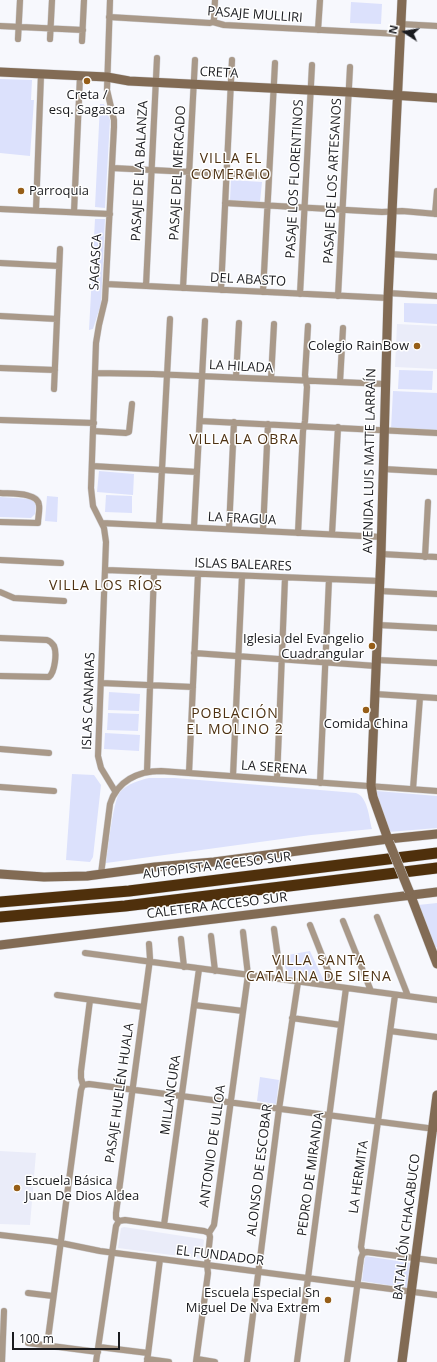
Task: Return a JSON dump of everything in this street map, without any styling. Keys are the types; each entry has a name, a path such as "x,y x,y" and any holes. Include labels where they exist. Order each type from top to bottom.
{"highway":[{"name":"AUTOPISTA ACCESO SUR","path":"0,902 121,892 437,853"},
{"path":"0,917 133,905 437,868"}],"street":[{"path":"18,38 20,0"},
{"path":"50,39 52,0"},
{"path":"82,41 84,0"},
{"name":"SAGASCA","path":"102,523 92,500 91,488 97,334 104,307 106,284 114,120 107,96 110,0"},
{"path":"213,22 215,0"},
{"path":"318,30 320,0"},
{"name":"AVENIDA LUIS MATTE LARRAÍN","path":"402,0 388,295 382,537 371,786 373,797 388,841 410,894"},
{"name":"PASAJE MULLIRI","path":"109,17 213,22 224,25 400,34"},
{"path":"400,24 437,26"},
{"path":"0,26 83,30"},
{"name":"PASAJE DE LA BALANZA","path":"146,286 157,58"},
{"name":"PASAJE DEL MERCADO","path":"183,288 195,60"},
{"path":"221,290 232,60"},
{"path":"262,292 275,63"},
{"name":"PASAJE LOS FLORENTINOS","path":"300,294 312,65"},
{"name":"PASAJE DE LOS ARTESANOS","path":"338,296 350,67"},
{"name":"CRETA","path":"0,72 107,77 129,81 156,83 274,88 437,98"},
{"path":"36,210 41,74"},
{"path":"74,212 80,76"},
{"path":"112,168 269,176"},
{"path":"225,203 436,214 437,191"},
{"path":"0,209 110,214"},
{"path":"54,389 60,249"},
{"path":"390,254 437,257"},
{"path":"0,263 59,266"},
{"name":"DEL ABASTO","path":"106,284 338,296 437,296"},
{"path":"0,316 57,319"},
{"path":"159,526 170,319"},
{"path":"194,527 205,321"},
{"path":"236,378 239,322"},
{"path":"271,379 274,324"},
{"path":"298,533 307,387 305,375 308,326"},
{"path":"340,382 343,328"},
{"path":"0,368 55,370"},
{"name":"LA HILADA","path":"95,373 167,374 386,384"},
{"path":"93,431 128,433 130,430 132,404"},
{"path":"0,420 94,424"},
{"path":"200,421 437,433"},
{"path":"229,529 234,422"},
{"path":"263,531 268,424"},
{"path":"332,534 338,427"},
{"path":"92,466 197,472"},
{"path":"383,469 437,472"},
{"path":"0,493 33,496 38,500 39,505 38,523 0,522"},
{"path":"425,557 428,502"},
{"name":"LA FRAGUA","path":"102,523 382,537"},
{"name":"ISLAS CANARIAS","path":"102,523 106,538 106,570 98,756 101,768 115,791"},
{"path":"381,554 437,557"},
{"path":"0,560 61,563"},
{"name":"ISLAS BALEARES","path":"106,570 380,581"},
{"path":"147,772 154,572"},
{"path":"189,773 198,574"},
{"path":"232,776 242,576"},
{"path":"277,779 285,578"},
{"path":"320,782 328,579"},
{"path":"380,591 437,594"},
{"path":"0,592 14,598 64,601"},
{"path":"378,625 437,628"},
{"path":"0,638 47,640 52,643 55,649 53,671 49,677 0,676"},
{"path":"194,653 325,663 437,663"},
{"path":"101,683 193,687"},
{"path":"375,694 437,698"},
{"path":"413,790 420,697"},
{"path":"0,749 49,753"},
{"name":"LA SERENA","path":"115,791 131,778 147,772 161,771 437,791"},
{"path":"0,787 54,791"},
{"path":"101,874 110,804 115,791"},
{"path":"0,874 58,877 101,874 214,862 437,834"},
{"name":"CALETERA ACCESO SUR","path":"0,945 410,894 437,892"},
{"path":"410,894 434,949 437,964"},
{"path":"377,917 408,996"},
{"path":"343,921 371,991"},
{"path":"310,925 334,986"},
{"path":"274,929 281,979"},
{"name":"ANTONIO DE ULLOA","path":"196,1361 208,1273 209,1233 214,1225 248,975 243,932"},
{"path":"211,936 215,971"},
{"path":"181,940 184,967"},
{"name":"PASAJE HUELÉN HUALA","path":"96,1362 116,1226 119,1221 116,1218 116,1212 150,955 149,944"},
{"path":"85,954 437,1000"},
{"name":"MILLANCURA","path":"164,1225 199,969"},
{"name":"ALONSO DE ESCOBAR","path":"247,1362 279,1109 298,982"},
{"name":"PEDRO DE MIRANDA","path":"297,1362 346,988"},
{"path":"57,995 143,1007"},
{"name":"LA HERMITA","path":"347,1362 361,1258 363,1254 361,1247 395,995"},
{"path":"47,1346 81,1090 83,1085 81,1071 90,1000"},
{"path":"194,1005 243,1011"},
{"path":"292,1018 342,1025"},
{"path":"390,1031 437,1037"},
{"path":"83,1085 87,1083 435,1129"},
{"name":"BATALLÓN CHACABUCO","path":"402,1362 435,1129 437,1095"},
{"path":"119,1221 125,1220 164,1225 209,1233"},
{"name":"EL FUNDADOR","path":"0,1235 60,1243 112,1253 437,1295"},
{"path":"363,1254 367,1252 437,1261"},
{"path":"147,1358 160,1259"},
{"path":"28,1293 53,1296"},
{"path":"1,1362 2,1323 4,1311"},
{"path":"28,1343 47,1346 98,1349 169,1362"},
{"path":"196,1361 215,1362"}],"shaded area":[{"path":"351,2 382,4 381,24 350,23"},
{"path":"0,79 32,80 31,100 34,100 30,156 0,153"},
{"path":"100,104 104,104 110,120 105,208 95,207"},
{"path":"231,180 262,182 260,202 230,200"},
{"path":"95,219 105,219 101,304 93,329 89,330"},
{"path":"404,303 437,304 437,324 404,322"},
{"name":"Colegio RainBow","path":"397,324 437,326 437,369 395,367"},
{"path":"399,370 433,371 432,390 398,389"},
{"path":"393,391 437,393 437,432 391,429"},
{"path":"99,471 134,474 133,495 97,492"},
{"path":"106,495 132,496 132,513 105,512"},
{"path":"47,496 58,497 57,522 45,521"},
{"path":"0,497 33,499 36,503 35,514 31,518 0,517"},
{"path":"109,692 140,694 139,711 108,710"},
{"path":"108,713 139,714 138,731 107,730"},
{"path":"105,733 140,735 139,751 104,749"},
{"path":"72,774 94,775 101,785 93,857 90,862 66,860"},
{"path":"149,778 175,778 356,793 360,795 366,803 372,829 311,835 106,863 109,837 117,797 126,787 138,781"},
{"path":"377,791 437,796 437,828 389,832 374,793"},
{"path":"437,903 437,947 433,948 418,905"},
{"path":"310,951 324,981 288,976 282,956"},
{"path":"260,1077 279,1080 276,1104 257,1101"},
{"name":"Escuela Básica Juan De Dios Aldea","path":"0,1151 36,1153 30,1225 0,1224"},
{"path":"124,1227 202,1239 204,1240 202,1259 118,1248 121,1228"},
{"path":"365,1256 411,1263 407,1288 362,1281"}],"place":[{"name":"Creta / esq. Sagasca","path":"87,81"},
{"name":"Parroquia","path":"21,191"},
{"name":"Colegio RainBow","path":"417,346"},
{"name":"Iglesia del Evangelio Cuadrangular","path":"372,646"},
{"name":"Comida China","path":"366,710"},
{"name":"Escuela Básica Juan De Dios Aldea","path":"17,1188"},
{"name":"Escuela Especial Sn Miguel De Nva Extrem","path":"328,1300"}],"district":[{"name":"VILLA EL COMERCIO","path":"231,168"},
{"name":"VILLA LA OBRA","path":"244,440"},
{"name":"VILLA LOS RÍOS","path":"106,586"},
{"name":"POBLACIÓN EL MOLINO 2","path":"235,722"},
{"name":"VILLA SANTA CATALINA DE SIENA","path":"319,970"}]}
